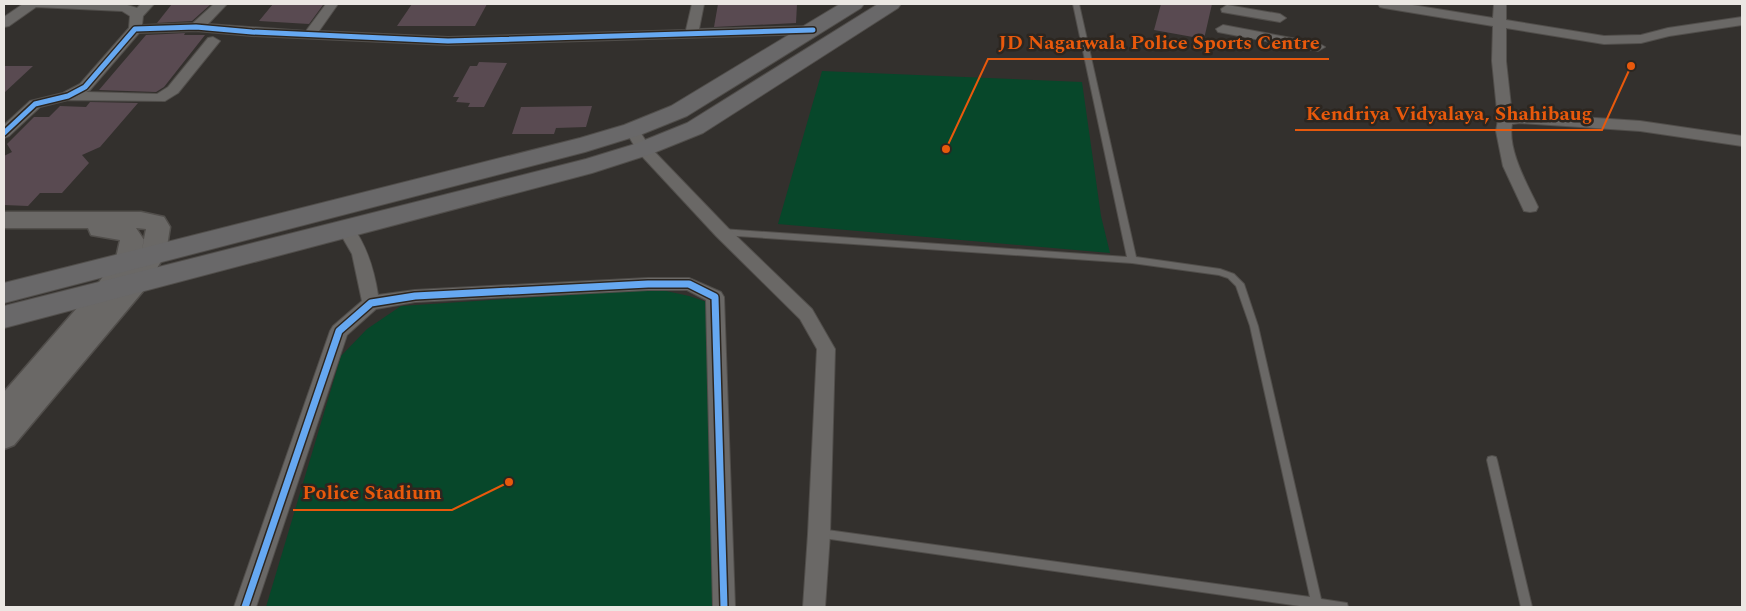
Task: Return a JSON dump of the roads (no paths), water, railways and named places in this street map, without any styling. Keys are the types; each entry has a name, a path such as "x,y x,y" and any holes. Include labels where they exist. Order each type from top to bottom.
{"main road":[{"path":"4,293 132,272 346,228 592,165 638,139 679,111 854,4"},
{"path":"4,411 106,291 154,253 585,144 638,139 695,128 891,4"},
{"path":"4,220 150,221 156,223 158,227 154,253"},
{"path":"4,228 120,230 127,232 131,237 132,245 132,272 4,437"},
{"path":"4,317 106,291"}],"street":[{"path":"4,23 30,4"},
{"path":"40,4 122,7 130,9 137,15"},
{"path":"68,96 85,86 135,29 137,15 148,4"},
{"path":"196,27 221,4"},
{"path":"310,34 332,4"},
{"path":"692,33 698,4"},
{"path":"1276,39 1282,4"},
{"path":"1384,4 1604,40 1641,39 1668,32 1742,21"},
{"path":"1500,4 1498,22 1499,61 1505,120 1503,131 1511,166 1530,207"},
{"path":"1227,9 1280,18"},
{"path":"135,29 196,27 448,41 813,30"},
{"path":"1223,29 1318,47"},
{"path":"4,133 35,104 68,96 160,98 173,90 213,41"},
{"path":"1505,120 1520,118 1640,126 1742,142"},
{"path":"638,139 722,232 806,314 826,349 819,534 814,607"},
{"path":"346,228 356,242 361,256 371,303"},
{"path":"245,607 339,332 371,303 415,296 648,284 689,284 716,297 724,607"}],"lane":[{"path":"1076,4 1132,260"},
{"path":"722,232 1132,260 1220,272 1231,276 1240,284 1254,326 1317,604"},
{"path":"1492,460 1527,607"},
{"path":"819,534 1343,607"}],"place":[{"name":"Kendriya Vidyalaya, Shahibaug","path":"1631,66"},
{"name":"JD Nagarwala Police Sports Centre","path":"946,149"},
{"name":"Police Stadium","path":"509,482"}]}
